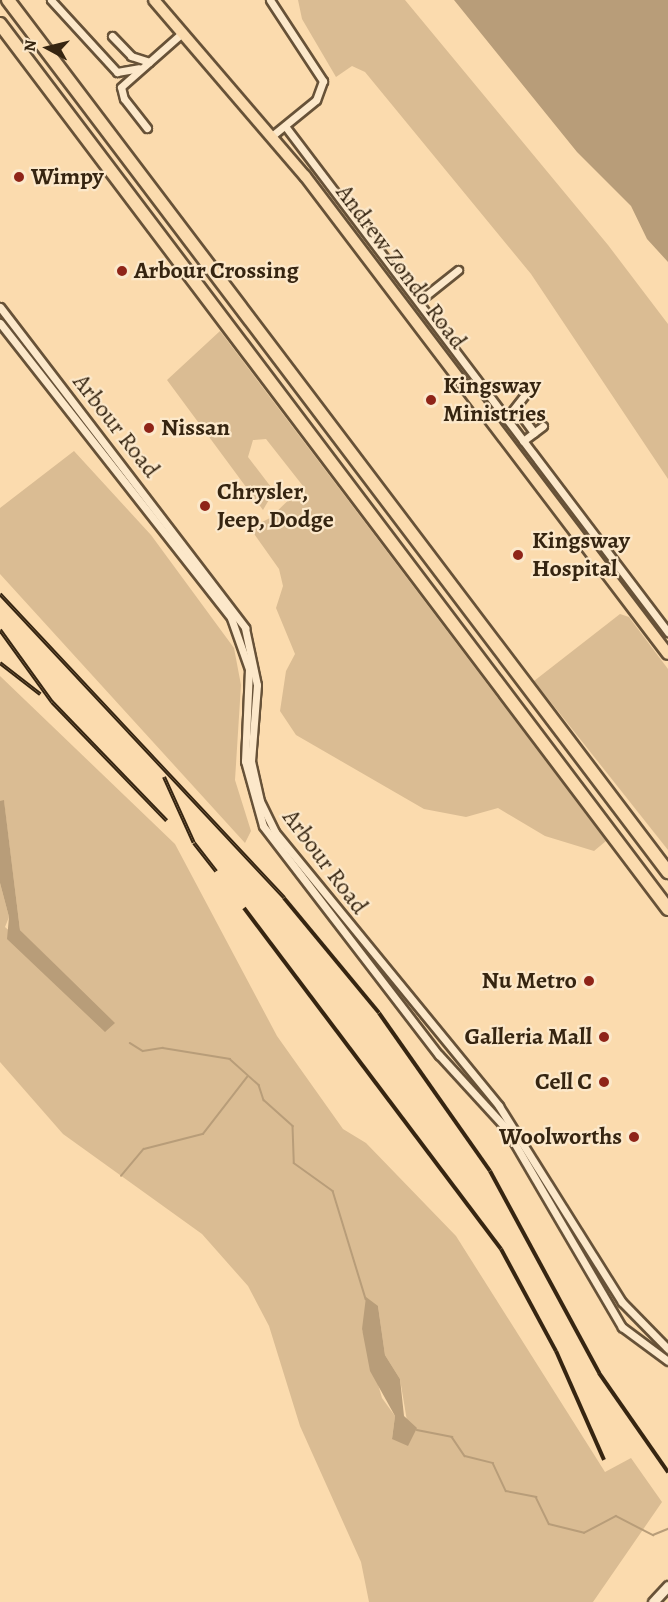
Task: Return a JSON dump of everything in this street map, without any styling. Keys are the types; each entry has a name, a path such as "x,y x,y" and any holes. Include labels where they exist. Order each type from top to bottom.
{"highway":[{"path":"8,0 668,872"},
{"path":"0,24 668,909"},
{"path":"603,824 668,919"},
{"path":"632,826 668,863"}],"main road":[{"name":"Andrew Zondo Road","path":"154,0 273,135 668,654"},
{"path":"653,1602 668,1587"}],"street":[{"path":"51,0 117,72 147,64"},
{"path":"270,0 323,81 316,100 273,135"},
{"path":"147,128 120,90 182,33"},
{"path":"112,36 131,56 147,64"},
{"path":"285,126 668,632"},
{"path":"419,301 458,270"},
{"name":"Arbour Road","path":"0,307 244,628 257,685 254,781 275,832 499,1106 622,1327 668,1361"},
{"name":"Arbour Road","path":"0,323 231,618 249,669 245,761 263,826 341,932 525,1153 622,1302 668,1348"},
{"path":"506,419 527,392"},
{"path":"524,419 534,433"},
{"path":"524,441 543,426"}],"shaded area":[{"path":"298,0 405,0 608,245 668,324 668,479 531,274 365,72 352,66 336,77 302,19"},
{"path":"454,0 668,0 668,262 647,239 631,206 577,152"},
{"path":"220,331 606,841 594,851 545,836 498,808 466,817 424,809 296,735 280,711 286,671 295,654 276,608 283,586 279,569 250,528 270,518 303,486 266,439 253,440 248,457 274,491 263,510 167,380"},
{"path":"74,451 151,535 234,648 241,685 235,780 251,831 245,843 0,574 0,508"},
{"path":"620,614 629,617 668,669 668,850 534,681"},
{"path":"0,676 175,844 277,1036 343,1129 366,1143 456,1236 605,1472 631,1458 662,1502 593,1602 369,1602 361,1562 300,1426 269,1326 248,1286 202,1234 63,1134 0,1062 0,883 9,917 5,927 114,1024 20,930 4,801 0,801","holes":["378,1306 385,1355 400,1379 407,1421 392,1439 395,1416 382,1398 362,1329"]},
{"path":"4,800 20,930 115,1023 105,1032 7,939 9,917 0,883 0,801"},
{"path":"366,1297 378,1306 385,1355 400,1379 404,1416 417,1428 408,1446 392,1439 395,1416 370,1371 362,1329"}],"waterway":[{"path":"130,1043 143,1051 163,1048 230,1059 259,1085 264,1100 293,1126 294,1163 333,1191 366,1299"},
{"path":"121,1176 144,1149 203,1134 247,1077"},
{"path":"417,1430 452,1437 465,1456 493,1463 506,1491 536,1497 549,1524 584,1533 616,1516 653,1535 668,1529"}],"railway":[{"path":"0,594 284,898 379,1013 490,1171 599,1373 668,1472"},
{"path":"0,630 52,702 167,821"},
{"path":"0,663 40,694"},
{"path":"164,777 194,843 216,871"},
{"path":"244,908 501,1249 556,1351 604,1460"}],"place":[{"name":"Wimpy","path":"19,177"},
{"name":"Arbour Crossing","path":"122,271"},
{"name":"Kingsway Ministries","path":"431,400"},
{"name":"Nissan","path":"149,428"},
{"name":"Chrysler, Jeep, Dodge","path":"205,506"},
{"name":"Kingsway Hospital","path":"518,555"},
{"name":"Nu Metro","path":"589,981"},
{"name":"Galleria Mall","path":"604,1037"},
{"name":"Cell C","path":"604,1082"},
{"name":"Woolworths","path":"634,1137"}]}
